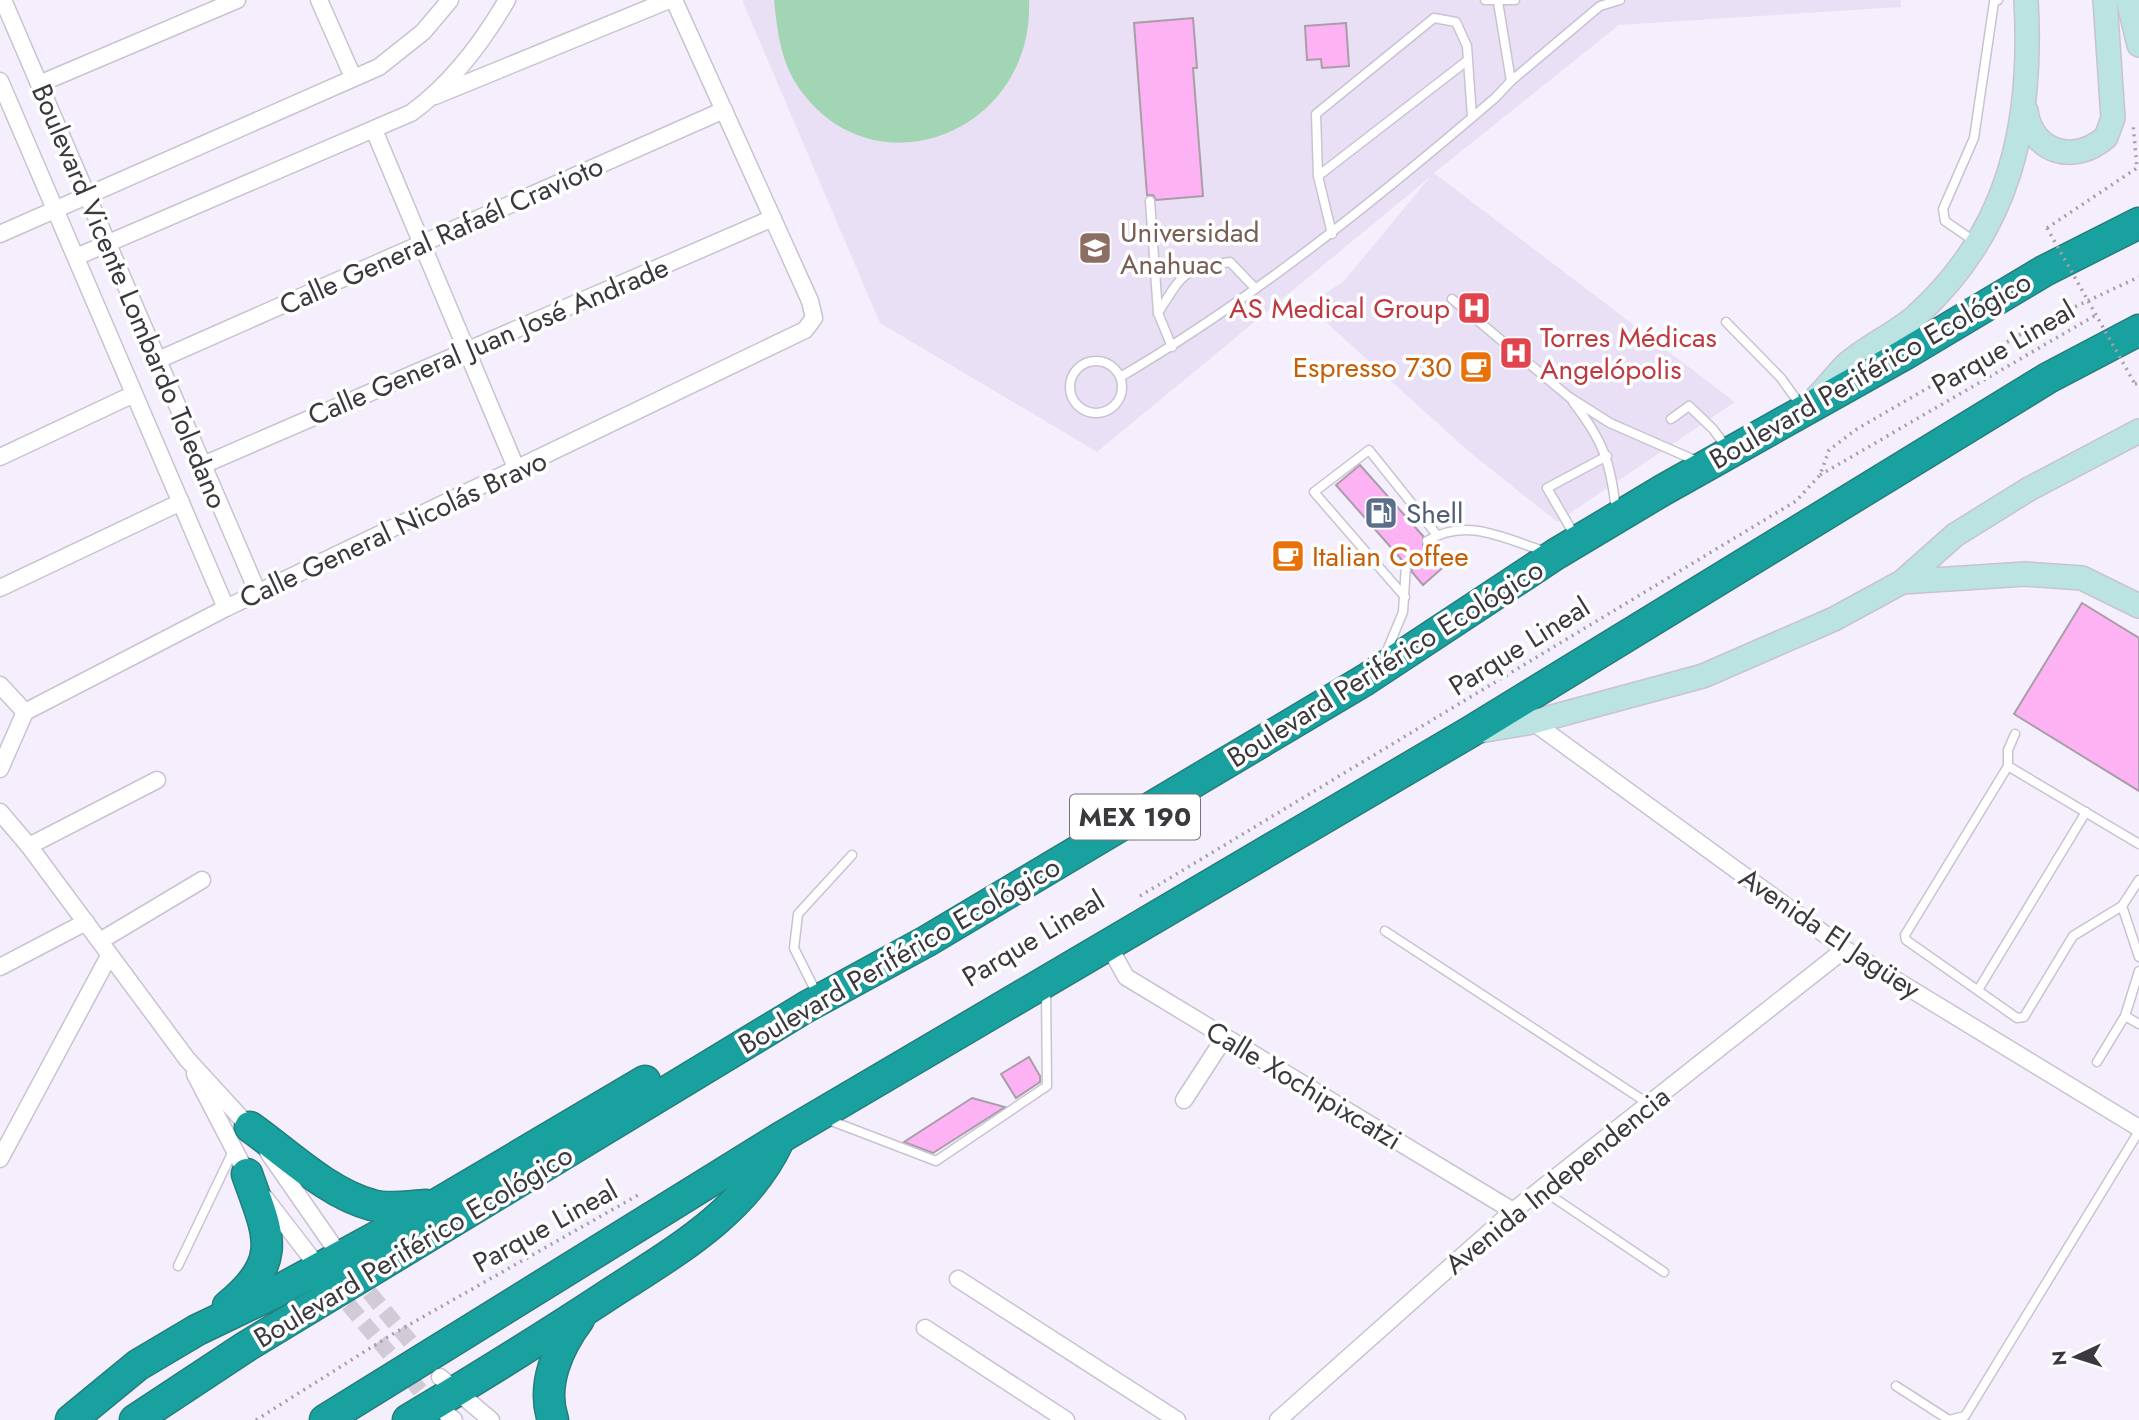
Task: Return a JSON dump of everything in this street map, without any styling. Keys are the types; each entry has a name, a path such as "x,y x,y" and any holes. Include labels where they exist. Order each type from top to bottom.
{"highway":[{"name":"Boulevard Periférico Ecológico","path":"135,1420 247,1346 813,1004 927,941 1365,680 1567,548 1716,458 1905,354 2044,271 2139,223"},
{"path":"326,1420 780,1138 1470,732 2048,378 2139,330"},
{"path":"71,1420 138,1364 197,1330 333,1267 732,1033 786,1008 813,1004"},
{"path":"250,1127 322,1180 364,1202 396,1207 437,1204"},
{"path":"408,1420 680,1248 716,1220 767,1166 780,1138"},
{"path":"197,1330 248,1290 261,1274 266,1258 266,1228 240,1163"},
{"path":"552,1420 549,1400 554,1366 568,1334 590,1307"}],"street":[{"name":"Boulevard Vicente Lombardo Toledano","path":"2,0 258,593"},
{"path":"39,84 237,0"},
{"path":"319,0 353,78"},
{"path":"0,234 379,67 423,32 450,0"},
{"path":"76,257 411,113 433,97 487,34 507,0"},
{"path":"433,97 671,0 773,218"},
{"path":"1808,406 1847,364 1916,316 1938,293 1976,242 2005,187 2015,159 2026,108 2029,63 2026,0"},
{"path":"2026,108 2027,120 2038,141 2054,152 2082,150 2106,137 2113,118 2105,0"},
{"path":"2128,0 2139,45"},
{"name":"Boulevard Vicente Lombardo Toledano","path":"0,81 4,102 56,210 226,608"},
{"name":"Calle General Rafaél Cravioto","path":"158,360 724,110"},
{"path":"374,130 517,470"},
{"name":"Calle General Nicolás Bravo","path":"24,712 226,608 805,330 814,318 810,301 773,218"},
{"name":"Calle General Juan José Andrade","path":"202,465 773,218"},
{"path":"0,457 134,394"},
{"path":"1470,732 1533,722 1703,676 1834,619 1902,582 1955,535 2029,489 2139,431"},
{"path":"0,588 181,502"},
{"path":"1902,582 2025,574 2082,578 2139,606"},
{"path":"0,685 24,712 0,769"},
{"name":"Avenida El Jagüey","path":"1533,722 1845,949 2139,1129"},
{"path":"29,846 157,780"},
{"path":"0,812 29,846 187,1059 250,1127 333,1267"},
{"path":"100,941 202,880"},
{"path":"0,967 86,922"},
{"name":"Calle Xochipixcatzi","path":"1109,946 1126,977 1513,1211"},
{"name":"Avenida Independencia","path":"1278,1420 1513,1211 1845,949"},
{"path":"0,1159 109,956"},
{"path":"1184,1100 1225,1037"},
{"path":"187,1059 240,1163 333,1267"},
{"path":"958,1279 1177,1420"},
{"path":"926,1328 1066,1420"},
{"path":"442,1398 491,1420"}],"lane":[{"path":"1485,0 1515,0"},
{"path":"1122,376 1172,347 1332,234 1472,117 1600,3 1620,0"},
{"path":"1976,242 1944,220 1943,209 1974,138 1989,29 1994,2 1998,0"},
{"path":"1498,2 1511,81"},
{"path":"1332,234 1318,176 1316,114 1434,18 1456,22 1465,36 1472,117"},
{"path":"1318,176 1468,60"},
{"path":"1150,201 1158,313 1172,347"},
{"path":"1158,313 1181,278 1196,267 1230,262 1255,288"},
{"path":"1452,299 1569,397 1611,423 1716,458 1713,429 1689,406 1671,419"},
{"path":"1726,322 1808,406"},
{"path":"1097,359 1113,365 1122,376 1121,396 1111,409 1095,414 1079,408 1070,394 1071,377 1081,364 1097,359"},
{"path":"1569,397 1596,432 1607,456 1612,471 1617,519"},
{"path":"1405,597 1314,492 1369,450 1437,535"},
{"path":"1567,548 1547,488 1607,456"},
{"path":"1427,541 1450,530 1473,528 1567,548"},
{"path":"1365,680 1391,644 1405,597 1406,565"},
{"path":"2015,734 2008,750 2008,766 1905,935 1906,940 2017,1018 2024,1017 2073,936 2122,906 2139,880"},
{"path":"2008,766 2139,844"},
{"path":"1978,990 2086,812"},
{"path":"813,1004 794,948 798,914 852,855"},
{"path":"2122,906 2139,957"},
{"path":"1385,931 1649,1104"},
{"path":"2097,1062 2125,1016 2139,971"},
{"path":"820,1116 936,1161 1047,1086 1046,982"},
{"path":"2125,1016 2139,1024"},
{"path":"1896,1386 1948,1420 1965,1416 2139,1129"},
{"path":"177,1266 240,1163"},
{"path":"1541,1189 1664,1272"}],"path":[{"path":"2047,228 2137,384"},
{"name":"Parque Lineal","path":"1820,475 1829,450 1857,429 2040,323 2139,277"},
{"name":"Parque Lineal","path":"1133,900 1796,501 1820,475 2096,315"},
{"name":"Parque Lineal","path":"256,1420 391,1335 641,1194"}],"shaded area":[{"name":"Universidad Anahuac","path":"742,0 1901,0 1901,7 1619,25 1434,173 1735,402 1557,522 1467,450 1307,305 1344,281 1430,177 1097,452 880,323"}],"green space":[{"path":"774,0 1029,0 1024,47 1005,86 977,116 942,135 903,143 863,137 826,117 795,82 786,63 776,22"}],"building":[{"path":"1193,18 1197,68 1193,68 1203,196 1156,200 1153,195 1147,195 1134,23"},
{"path":"1346,23 1349,66 1322,68 1321,59 1307,60 1305,26"},
{"name":"Shell","path":"1360,465 1423,536 1423,546 1431,546 1447,564 1423,585 1412,572 1411,562 1402,560 1336,485"},
{"path":"2082,603 2139,638 2139,791 2014,714"},
{"path":"1029,1057 1040,1076 1040,1082 1016,1098 1001,1074"},
{"path":"972,1098 1005,1107 933,1153 904,1142"}],"tunnel":[{"path":"354,1274 427,1362"},
{"path":"333,1286 424,1395"}],"place":[{"name":"Universidad Anahuac","path":"1095,248"},
{"name":"AS Medical Group","path":"1474,308"},
{"name":"Torres Médicas Angelópolis","path":"1516,353"},
{"name":"Espresso 730","path":"1476,367"},
{"name":"Shell","path":"1381,513"},
{"name":"Italian Coffee","path":"1288,556"}]}
